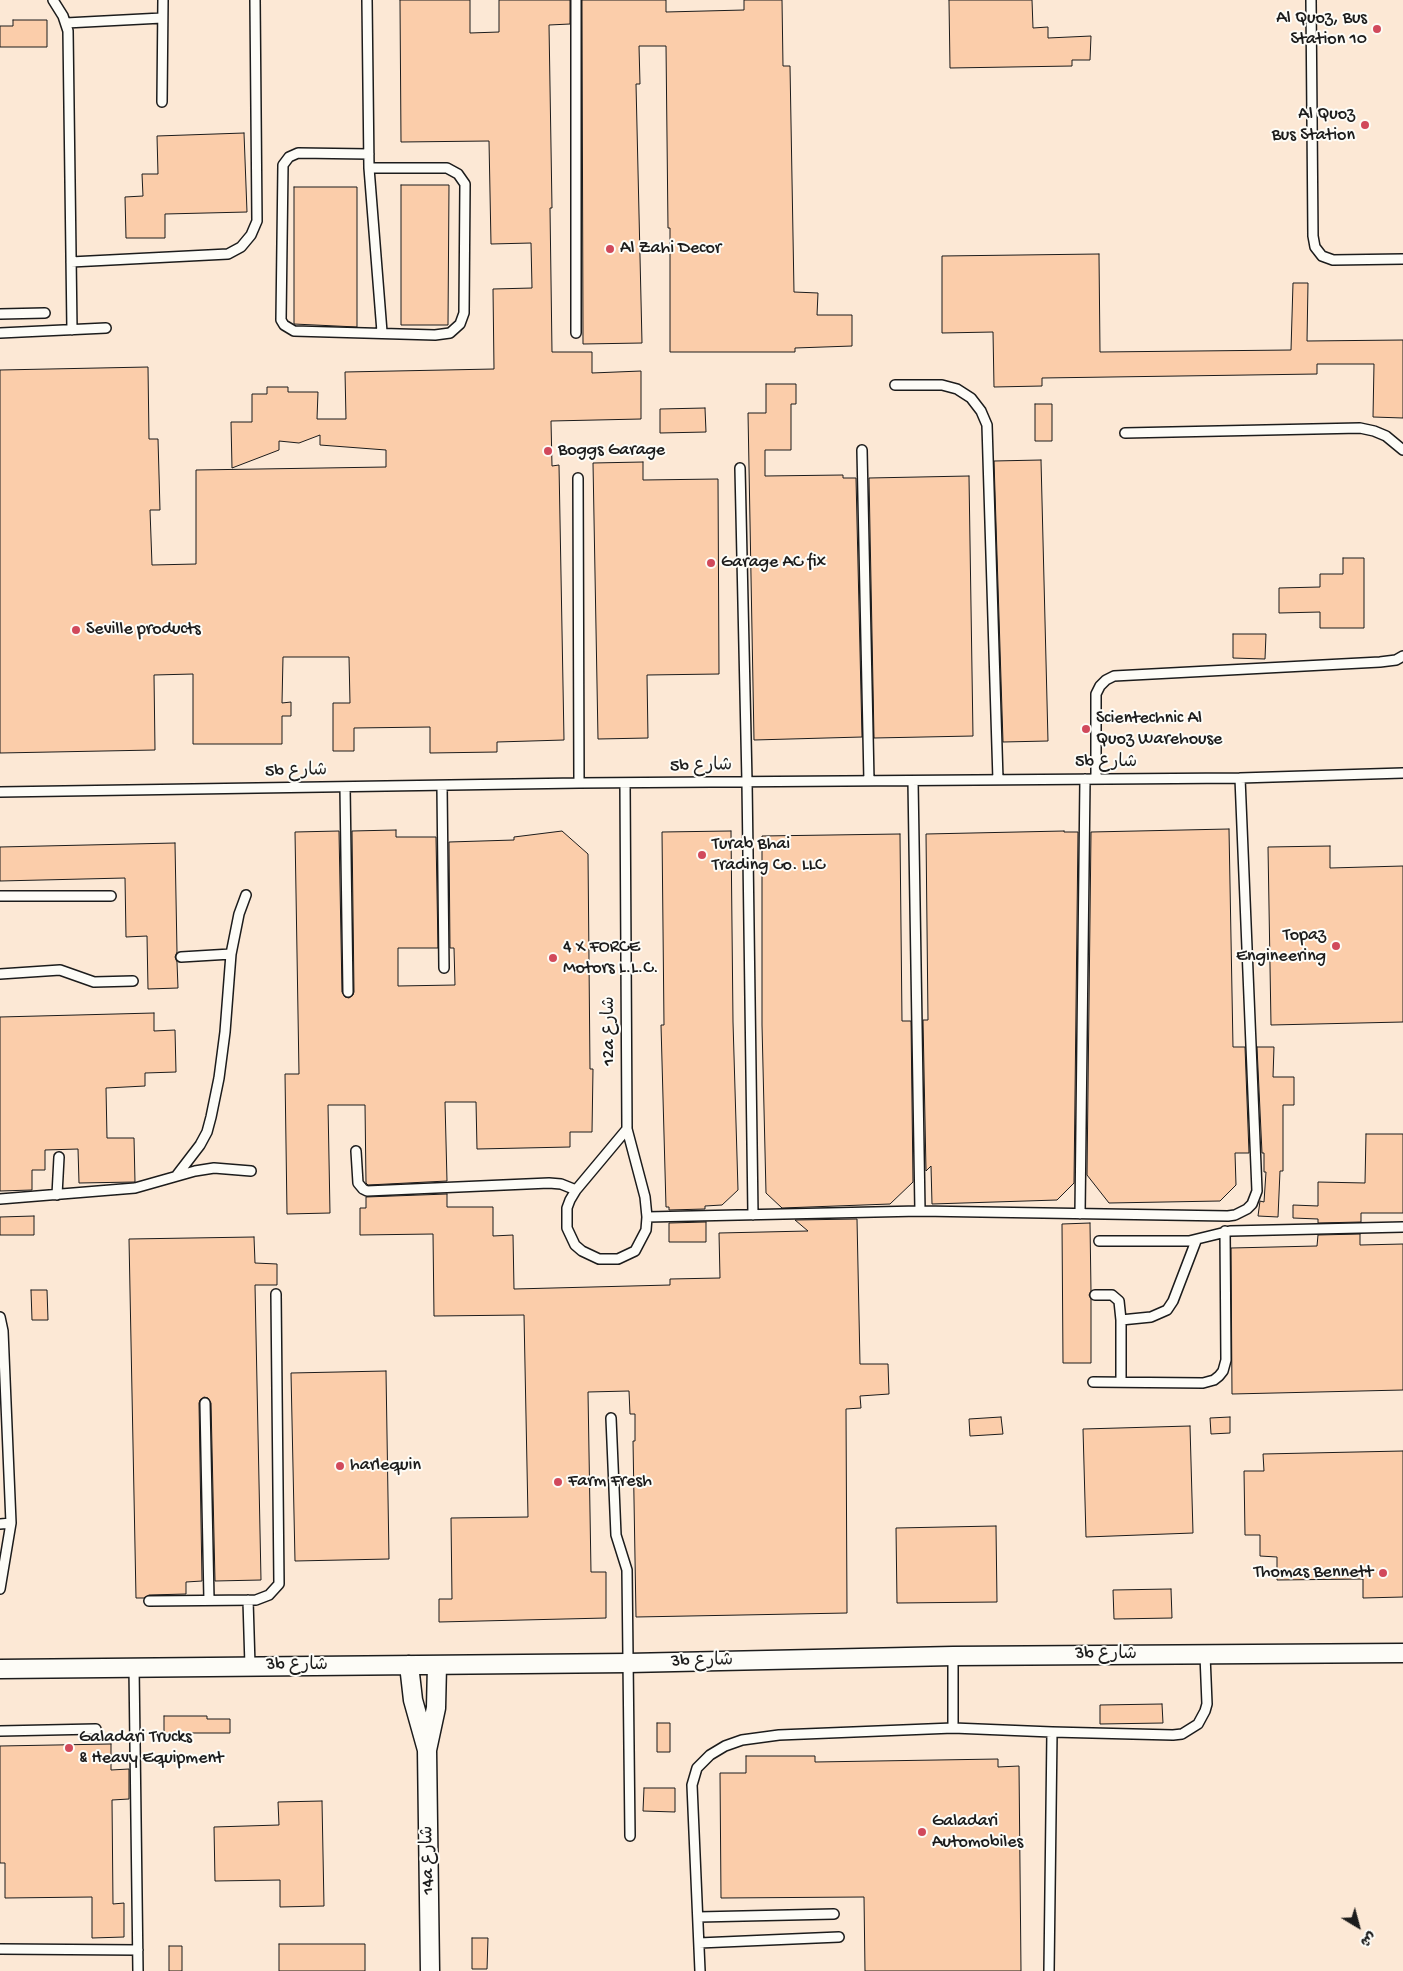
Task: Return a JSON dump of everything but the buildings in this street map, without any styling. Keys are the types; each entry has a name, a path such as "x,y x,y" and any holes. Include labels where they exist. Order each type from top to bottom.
{"street":[{"name":"3b شارع","path":"0,1669 628,1663 952,1656 1403,1653"},
{"name":"14a شارع","path":"409,1665 413,1700 428,1750"},
{"name":"14a شارع","path":"430,1971 428,1750 436,1708 437,1665"}],"lane":[{"path":"54,0 66,23 72,330"},
{"path":"162,0 162,102"},
{"path":"71,262 228,254 241,247 247,241 257,221 255,0"},
{"path":"367,0 369,168 382,332"},
{"path":"576,0 576,333"},
{"path":"1311,0 1313,236 1315,247 1322,256 1332,260 1403,259"},
{"path":"66,23 162,18"},
{"path":"369,154 298,153 289,157 283,165 280,314 284,325 294,331 443,335 450,333 460,324 464,313 466,190 462,178 447,168 369,168"},
{"path":"0,314 45,313"},
{"path":"0,333 106,328"},
{"path":"896,385 942,385 957,389 971,398 981,411 987,425 998,780"},
{"path":"1125,433 1360,428 1386,436 1403,450"},
{"path":"862,450 869,781"},
{"path":"740,468 754,1215"},
{"path":"578,478 579,783"},
{"path":"1096,779 1096,694 1100,686 1114,676 1380,662 1396,660 1403,656"},
{"name":"5b شارع","path":"0,792 579,783 1240,778 1403,773"},
{"path":"647,1218 920,1212 1235,1215 1248,1209 1257,1191 1240,778"},
{"path":"1080,1214 1085,779"},
{"path":"913,781 920,1212"},
{"name":"12a شارع","path":"625,784 627,1129 645,1197 647,1218 646,1230 635,1251 627,1256 608,1260 590,1256 575,1245 567,1228 567,1208 576,1190 627,1129"},
{"path":"442,786 444,968"},
{"path":"345,788 348,992"},
{"path":"177,1175 200,1146 207,1132 219,1078 225,1032 231,954 238,920 246,895"},
{"path":"0,896 111,896"},
{"path":"181,957 231,954"},
{"path":"0,974 60,970 94,982 133,981"},
{"path":"356,1151 358,1183 362,1189 367,1191 549,1182 576,1190"},
{"path":"57,1195 59,1157"},
{"path":"0,1199 135,1188 160,1182 177,1175 214,1168 250,1171"},
{"path":"1099,1241 1196,1241 1225,1231 1403,1227"},
{"path":"1093,1382 1203,1383 1214,1380 1223,1371 1226,1360 1225,1231"},
{"path":"1121,1320 1151,1318 1167,1310 1173,1301 1196,1241"},
{"path":"149,1601 263,1599 279,1584 276,1294"},
{"path":"1095,1295 1107,1294 1116,1297 1119,1301 1121,1320 1120,1382"},
{"path":"0,1317 3,1331 11,1523 0,1589"},
{"path":"205,1403 210,1600"},
{"path":"611,1418 616,1535 617,1543 625,1560 626,1570 630,1836"},
{"path":"0,1524 11,1523"},
{"path":"248,1600 250,1666"},
{"path":"700,1971 692,1785 697,1768 710,1754 725,1746 759,1736 952,1728 1182,1734 1191,1730 1203,1718 1207,1704 1205,1655"},
{"path":"952,1656 952,1728"},
{"path":"134,1667 138,1971"},
{"path":"0,1731 96,1728"},
{"path":"1049,1971 1052,1732"},
{"path":"698,1917 834,1914"},
{"path":"699,1942 839,1937"},
{"path":"0,1949 138,1950"}],"shaded area":[{"path":"0,0 1403,0 1403,1971 0,1971"}],"place":[{"name":"Al Quoz, Bus Station 10","path":"1377,29"},
{"name":"Al Quoz Bus Station","path":"1365,125"},
{"name":"Al Zahi Decor","path":"610,249"},
{"name":"Boggs Garage","path":"548,451"},
{"name":"Garage AC fix","path":"711,563"},
{"name":"Seville products","path":"76,630"},
{"name":"Scientechnic Al Quoz Warehouse","path":"1086,729"},
{"name":"Turab Bhai Trading Co. LLC","path":"702,855"},
{"name":"Topaz Engineering","path":"1336,946"},
{"name":"4 X FORCE Motors L.L.C.","path":"553,958"},
{"name":"harlequin","path":"340,1466"},
{"name":"Farm Fresh","path":"558,1482"},
{"name":"Thomas Bennett","path":"1383,1573"},
{"name":"Galadari Trucks & Heavy Equipment","path":"69,1748"},
{"name":"Galadari Automobiles","path":"922,1832"}]}
